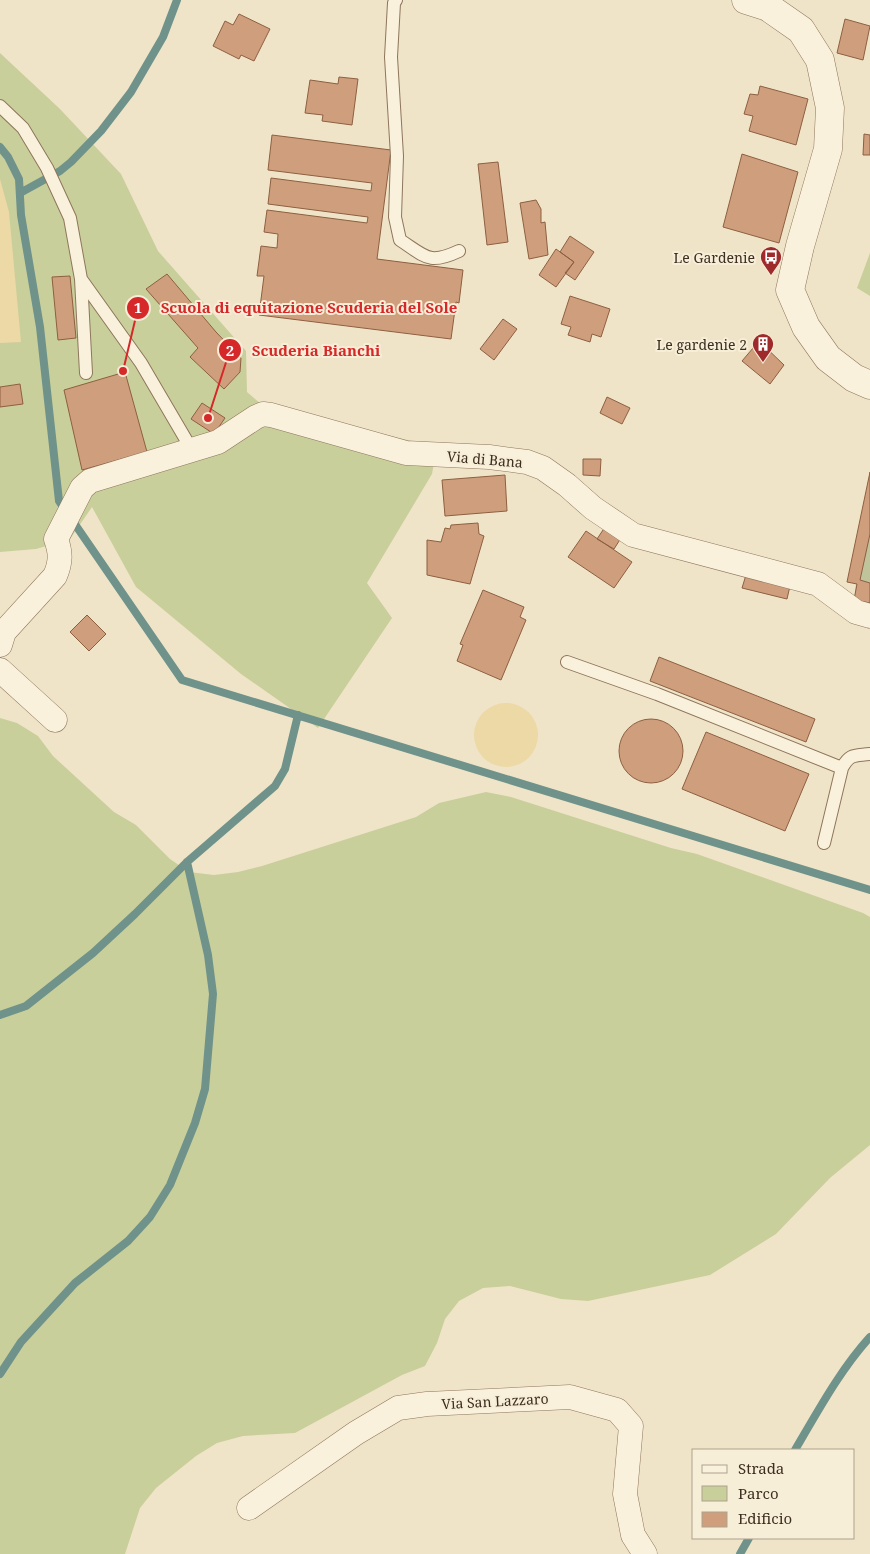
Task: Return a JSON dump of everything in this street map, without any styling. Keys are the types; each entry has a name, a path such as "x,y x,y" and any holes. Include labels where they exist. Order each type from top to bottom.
{"street":[{"path":"746,0 768,7 801,30 820,60 830,108 828,149 804,228 790,290 806,327 828,358 854,378 870,385"},
{"name":"Via di Bana","path":"0,645 4,632 55,576 60,565 60,553 56,539 82,488 90,481 218,442 263,414 296,421 406,452 489,457 527,462 543,468 567,485 593,508 633,536 818,584 856,612 870,616"},
{"path":"0,670 56,720"},
{"name":"Via San Lazzaro","path":"249,1508 356,1433 398,1408 427,1404 570,1397 617,1410 630,1426 625,1494 633,1535 645,1554"}],"lane":[{"path":"396,0 394,3 391,57 397,156 395,218 400,240 426,257 442,259 460,251"},
{"path":"0,106 23,128 47,168 70,218 81,279 86,373"},
{"path":"81,279 141,363 192,450"},
{"path":"568,662 657,694 842,768"},
{"path":"824,843 842,768 847,758 870,754"}],"green space":[{"path":"0,53 60,109 121,174 158,251 246,351 247,392 262,405 437,447 432,474 367,583 392,618 318,728 241,674 136,587 92,507 70,539 36,549 0,552"},
{"path":"870,253 870,296 857,288"},
{"path":"870,472 870,603 854,600"},
{"path":"0,718 17,723 38,736 53,756 114,812 136,825 170,859 189,872 214,875 262,866 416,817 439,803 486,792 511,797 671,848 697,854 863,913 870,917 870,1145 830,1178 776,1234 710,1275 588,1301 561,1299 510,1286 483,1288 459,1301 445,1319 437,1343 425,1366 402,1375 295,1433 243,1436 217,1443 196,1456 156,1488 140,1508 125,1554 0,1554"}],"sand":[{"path":"0,179 9,212 21,342 0,343"},
{"path":"506,703 524,709 532,717 538,735 532,753 524,761 506,767 488,761 480,753 474,735 480,717 488,709"}],"building":[{"path":"239,14 270,29 254,61 241,55 239,59 213,46 225,21 233,25"},
{"path":"845,19 870,26 863,60 837,53"},
{"path":"339,77 358,79 352,125 322,121 323,115 305,113 310,80 338,84"},
{"path":"760,86 808,99 796,145 749,131 753,116 744,114 750,94 758,95"},
{"path":"864,134 870,135 870,155 863,155"},
{"path":"272,135 391,150 377,259 463,270 459,303 456,302 451,339 259,315 264,276 257,276 261,246 277,248 278,234 264,232 267,210 367,223 368,217 268,204 271,178 371,191 372,183 268,170"},
{"path":"742,154 798,172 779,243 723,227"},
{"path":"498,162 508,242 487,245 478,164"},
{"path":"536,200 541,209 541,223 545,222 548,255 529,259 520,203"},
{"path":"570,236 594,252 575,280 565,273 574,262 560,252"},
{"path":"556,249 574,262 556,287 539,275"},
{"path":"167,274 216,332 241,358 240,372 224,389 190,357 198,348 146,289"},
{"path":"70,276 76,338 58,340 52,277"},
{"path":"570,296 610,309 601,337 592,334 590,342 568,335 571,327 561,324"},
{"path":"503,319 517,329 494,360 480,349"},
{"name":"Le gardenie 2","path":"759,341 784,365 770,384 742,361"},
{"path":"125,372 147,452 82,470 64,390"},
{"path":"20,384 23,404 0,407 0,387"},
{"path":"607,397 630,408 622,424 600,413"},
{"path":"202,403 225,418 214,434 191,419"},
{"path":"583,459 601,459 600,476 583,475"},
{"path":"870,472 870,534 860,580 870,583 870,603 854,600 857,584 847,582"},
{"path":"505,475 507,511 445,516 442,480"},
{"path":"478,523 479,534 484,536 470,584 427,575 427,540 441,542 445,528 450,529 451,525"},
{"path":"605,527 621,538 614,549 597,539"},
{"path":"586,531 632,562 614,588 568,557"},
{"path":"746,575 790,586 787,599 742,588"},
{"path":"483,590 524,607 520,617 526,620 501,680 457,661 463,645 460,644"},
{"path":"87,615 106,634 89,651 70,632"},
{"path":"659,657 815,719 806,742 650,681"},
{"path":"651,719 669,725 677,733 683,751 677,769 669,777 651,783 633,777 625,769 619,751 625,733 633,725"},
{"path":"706,732 809,774 785,831 682,789"}],"waterway":[{"path":"20,193 60,171 101,131 131,92 163,37 177,0"},
{"path":"0,147 8,157 19,179 21,215 40,327 59,501 182,680 870,890"},
{"path":"0,1015 26,1006 93,953 187,862 275,786 285,769 298,715"},
{"path":"0,1374 21,1342 75,1283 128,1241 150,1217 170,1185 195,1123 205,1089 213,994 208,955 187,862"},
{"path":"796,1449 839,1377 870,1337"},
{"path":"740,1554 748,1539"}],"place":[{"name":"Le Gardenie","path":"771,276"},
{"name":"Le gardenie 2","path":"763,363"},
{"name":"Scuola di equitazione Scuderia del Sole","path":"123,371"},
{"name":"Scuderia Bianchi","path":"208,418"}]}
